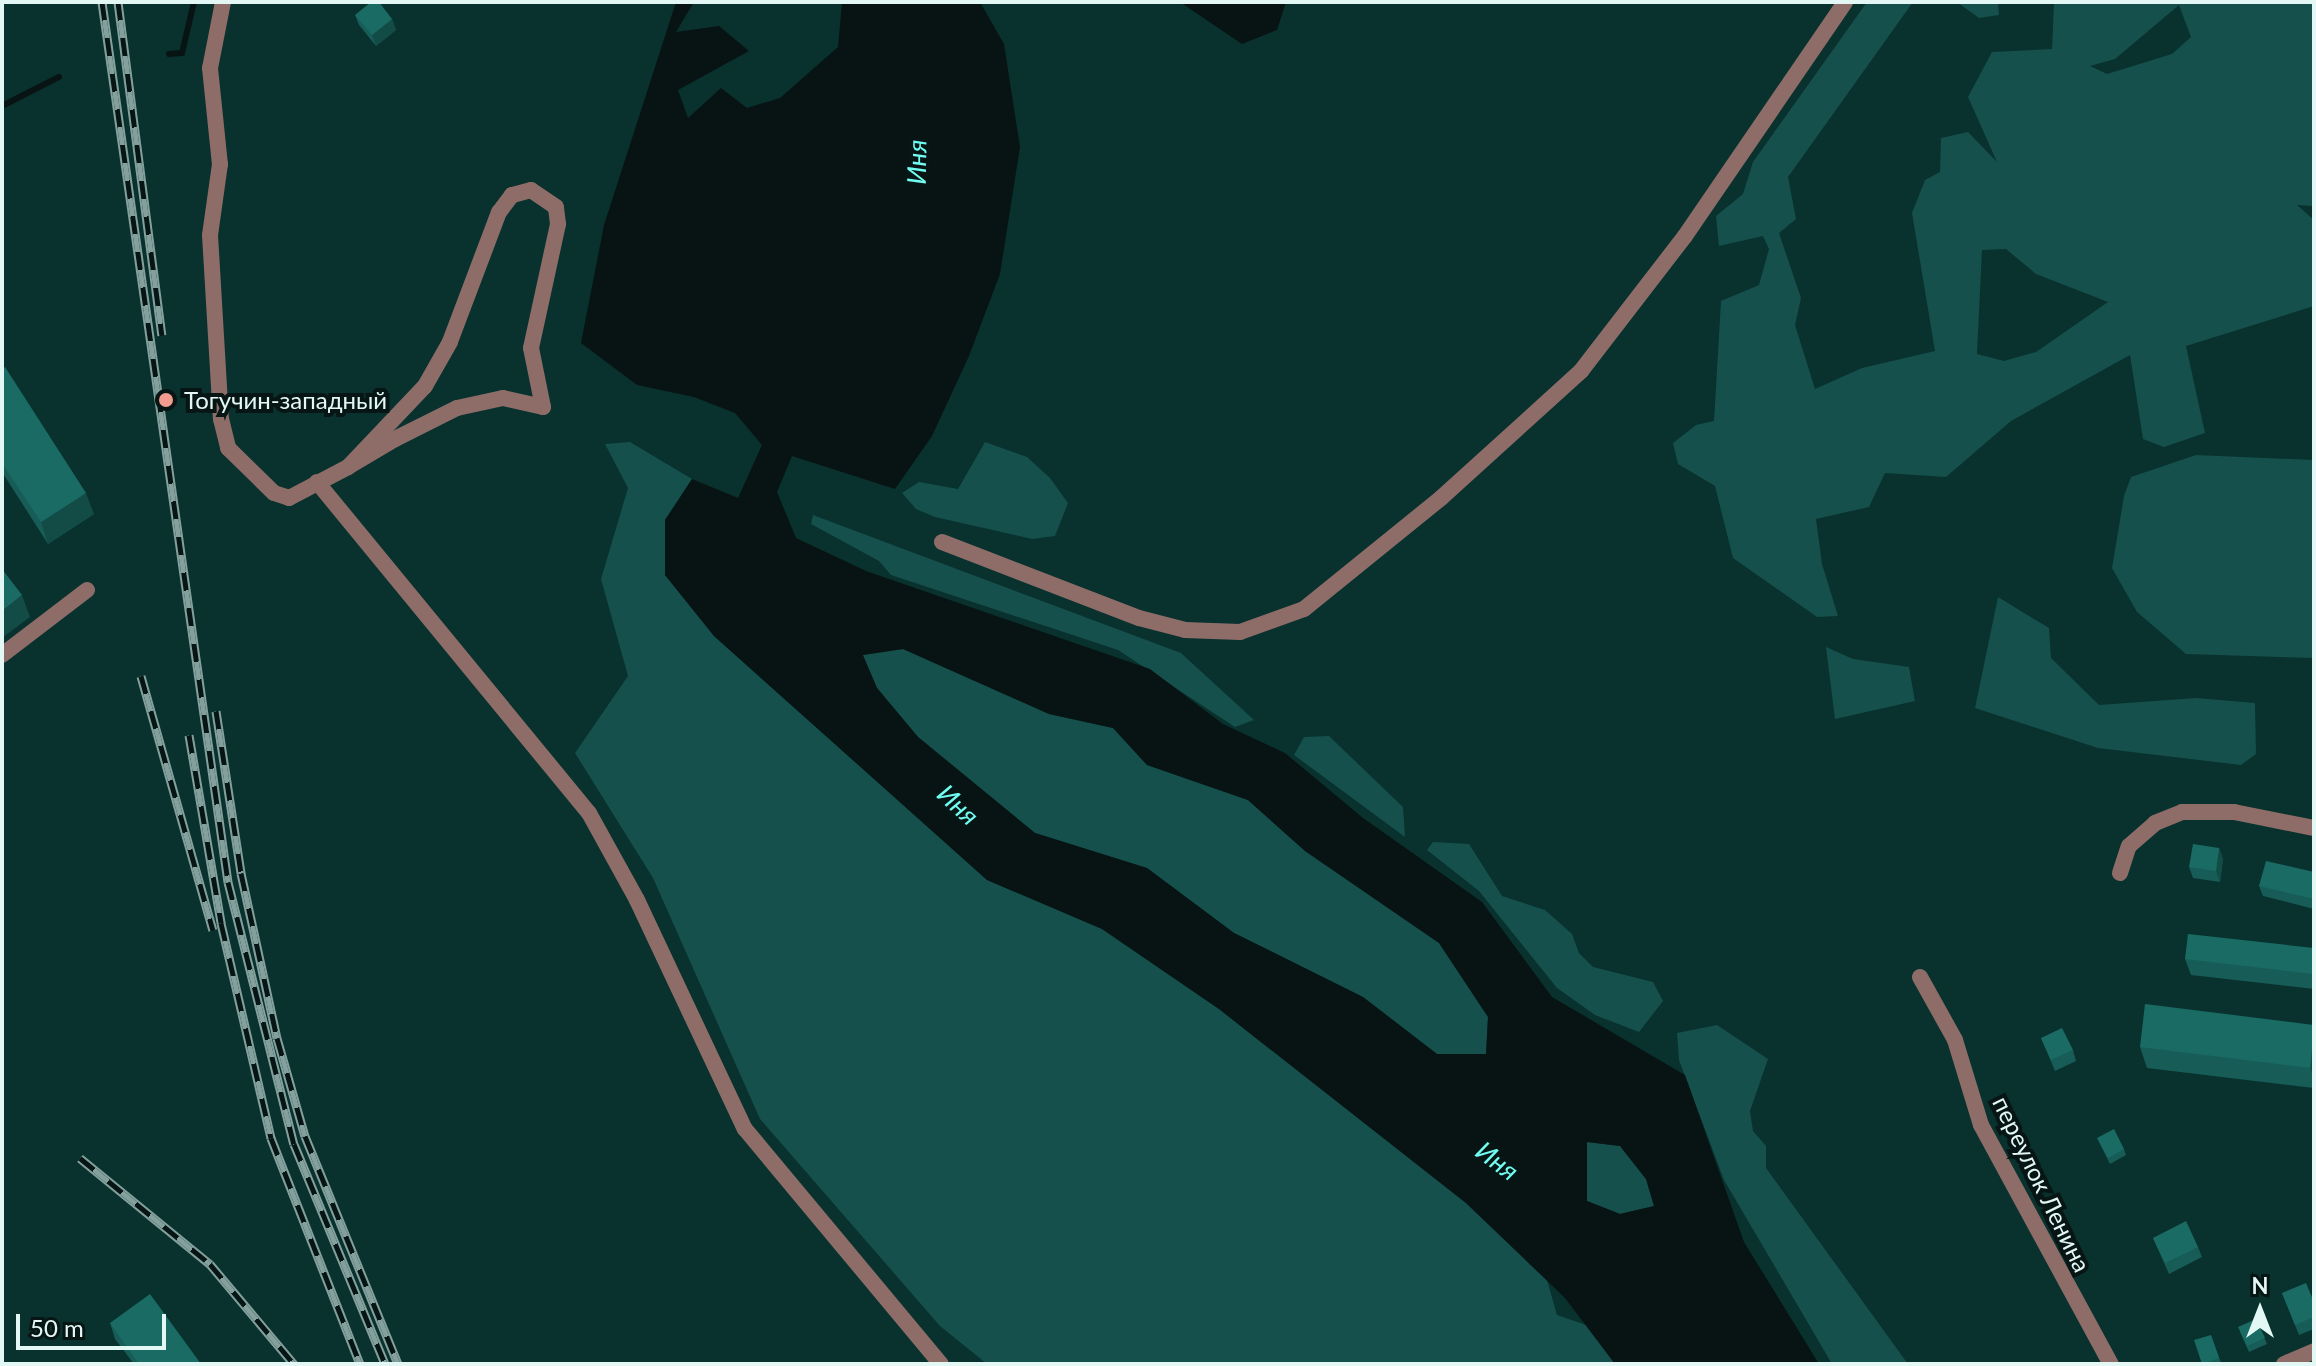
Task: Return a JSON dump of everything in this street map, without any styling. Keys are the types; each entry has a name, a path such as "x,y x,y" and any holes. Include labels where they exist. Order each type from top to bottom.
{"street":[{"path":"223,2 210,68 220,164 210,235 221,419 228,448 274,493 289,498 317,482 348,467 457,408 503,398 543,407 531,348 558,224 556,207 546,196 531,190 512,195 499,212 456,329 425,386 348,467"},
{"path":"942,542 1139,618 1185,630 1240,632 1304,609 1441,498 1581,371 1685,236 1845,2"},
{"path":"317,482 589,813 637,900 745,1129 941,1364"},
{"path":"2,655 87,590"},
{"path":"2120,873 2129,846 2155,823 2182,812 2234,812 2314,828"},
{"name":"переулок Ленина","path":"1920,977 1955,1040 1981,1125 2111,1364"},
{"path":"2284,1364 2314,1351"}],"shaded area":[{"path":"1867,2 1913,2 1788,177 1796,219 1779,233 1801,298 1795,325 1815,389 1862,368 1935,351 1912,213 1925,180 1940,172 1941,138 1968,132 1997,162 1968,97 1992,52 2052,49 2054,2 2314,2 2314,206 2297,205 2314,220 2314,306 2186,346 2205,433 2164,447 2143,439 2130,355 2011,421 1946,477 1885,473 1869,507 1816,519 1822,564 1838,616 1817,617 1733,558 1715,486 1678,464 1673,443 1696,425 1714,421 1721,301 1759,285 1769,249 1763,236 1719,246 1716,216 1743,194 1753,162","holes":["2179,5 2191,37 2172,54 2107,74 2090,66 2115,59","2006,249 2036,274 2108,302 2036,352 2004,361 1977,354 1982,250"]},
{"path":"1957,2 1998,2 1999,15 1979,18"},
{"path":"630,442 692,479 665,520 665,575 714,636 987,880 1102,929 1219,1009 1466,1203 1547,1280 1557,1315 1586,1325 1615,1364 987,1364 940,1326 760,1119 653,878 575,753 628,676 601,579 628,488 605,444"},
{"path":"985,442 1027,457 1050,478 1068,503 1055,536 1032,539 935,517 916,509 902,493 919,482 958,489"},
{"path":"2196,455 2314,460 2314,658 2186,654 2137,612 2112,568 2124,496 2131,477"},
{"path":"813,515 1181,653 1254,720 1235,727 1118,650 891,575 879,561 811,524"},
{"path":"1998,597 2049,628 2051,658 2099,705 2196,698 2255,703 2256,754 2241,765 2098,748 1975,708"},
{"path":"1826,647 1853,659 1909,667 1915,701 1835,719"},
{"path":"903,649 1049,714 1113,728 1147,765 1248,800 1305,851 1439,943 1488,1017 1486,1054 1437,1054 1363,997 1234,933 1147,868 1035,833 918,737 877,688 862,655"},
{"path":"1329,736 1403,807 1405,837 1294,755 1304,737"},
{"path":"1433,842 1469,844 1502,896 1545,910 1572,934 1579,953 1593,967 1653,982 1663,1001 1639,1032 1595,1015 1557,988 1479,891 1427,850"},
{"path":"1717,1025 1768,1059 1750,1111 1753,1131 1766,1146 1766,1168 1908,1364 1832,1364 1724,1180 1679,1060 1677,1033"},
{"path":"1587,1142 1620,1146 1646,1179 1654,1206 1620,1214 1587,1201"}],"water":[{"name":"Иня","path":"676,2 694,2 676,32 719,26 749,51 678,90 688,118 721,88 747,108 780,98 838,47 842,2 980,2 1004,44 1020,147 1000,274 969,356 932,436 895,489 792,456 777,492 796,538 866,571 1150,669 1223,724 1285,753 1363,818 1482,902 1552,997 1685,1075 1744,1242 1819,1364 1615,1364 1565,1298 1466,1203 1219,1009 1102,929 987,880 714,636 665,575 665,520 692,479 738,498 762,445 735,413 694,397 637,385 581,343 604,225","holes":["903,649 1049,714 1113,728 1147,765 1248,800 1305,851 1439,943 1488,1017 1486,1054 1437,1054 1363,997 1234,933 1147,868 1035,833 918,737 877,688 863,655","1587,1142 1620,1146 1646,1179 1654,1206 1620,1214 1587,1201"]},
{"path":"1180,2 1286,2 1277,30 1242,44"}],"building":[{"path":"371,2 379,2 392,19 372,35 355,15"},
{"path":"5,367 86,493 41,522 2,463 2,369"},
{"path":"2,569 22,595 2,611"},
{"path":"2193,844 2219,848 2216,871 2189,867"},
{"path":"2266,861 2314,872 2314,899 2259,886"},
{"path":"2188,934 2314,948 2314,974 2185,959"},
{"path":"2145,1004 2314,1025 2310,1068 2140,1047"},
{"path":"2062,1028 2073,1050 2051,1060 2041,1038"},
{"path":"2114,1129 2124,1149 2108,1158 2097,1138"},
{"path":"2186,1221 2198,1247 2165,1263 2153,1238"},
{"path":"2306,1283 2314,1302 2314,1317 2295,1325 2282,1293"},
{"path":"150,1294 201,1364 139,1364 110,1323"},
{"path":"2256,1319 2265,1338 2247,1346 2238,1327"},
{"path":"2211,1335 2219,1358 2202,1364 2194,1340"}],"waterway":[{"path":"169,54 182,53 194,2"},
{"path":"2,106 59,77"}],"railway":[{"path":"102,2 228,882 294,1144 385,1364"},
{"path":"118,2 162,335"},
{"path":"141,676 213,930"},
{"path":"216,711 241,873 277,1038 305,1136 398,1364"},
{"path":"189,735 221,923 271,1138 360,1364"},
{"path":"80,1158 210,1264 294,1364"}],"place":[{"name":"Тогучин-западный","path":"166,400"}]}
